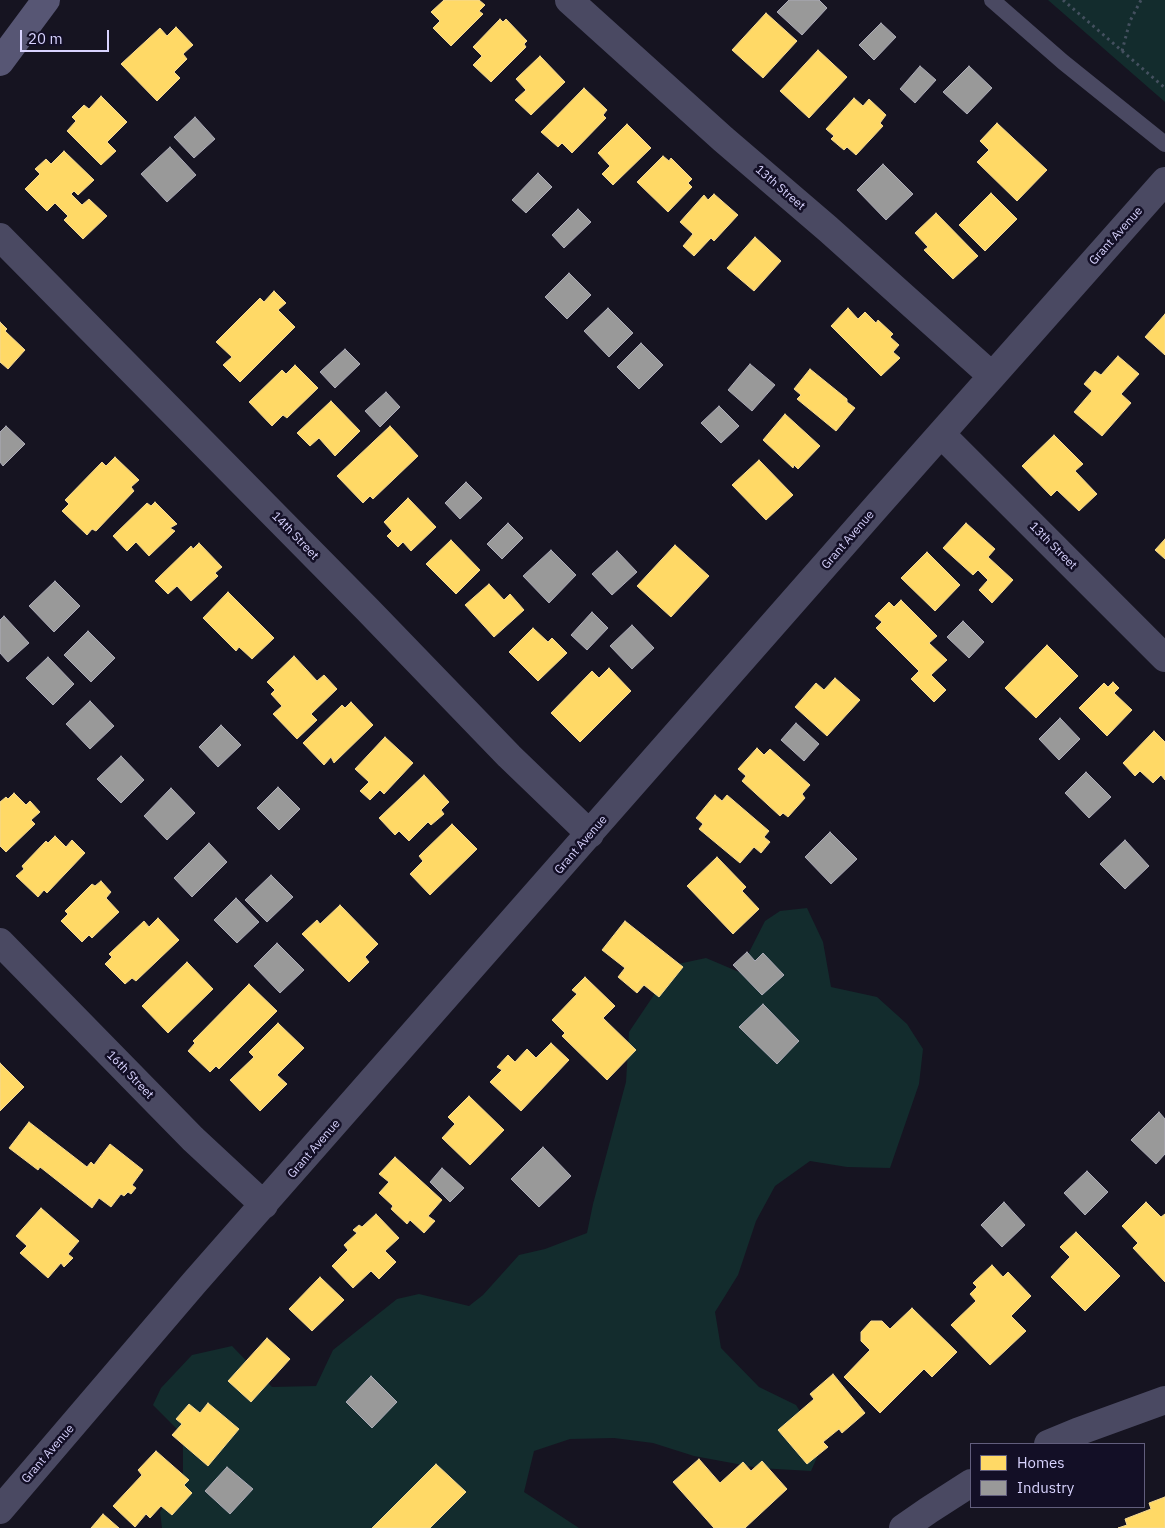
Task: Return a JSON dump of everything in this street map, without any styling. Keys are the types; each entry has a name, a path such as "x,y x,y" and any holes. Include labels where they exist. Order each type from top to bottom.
{"street":[{"path":"0,62 46,0"},
{"name":"13th Street","path":"569,0 723,140 828,229 992,376"},
{"name":"Grant Avenue","path":"0,1510 189,1290 1165,181"},
{"name":"14th Street","path":"0,237 374,616 509,756 590,834"},
{"name":"13th Street","path":"941,434 1165,658"},
{"name":"16th Street","path":"0,942 193,1139 264,1205"},
{"path":"1050,1443 1165,1400"},
{"path":"903,1528 928,1510 970,1485"}],"lane":[{"path":"992,0 1063,62 1165,144"}],"path":[{"path":"1063,0 1165,88"},
{"path":"1122,51 1130,21 1141,0"}],"green space":[{"path":"1048,0 1165,0 1165,102"},
{"path":"807,908 823,942 831,987 877,997 907,1024 923,1049 919,1084 890,1168 847,1167 810,1161 775,1186 756,1221 738,1275 715,1312 721,1348 759,1387 796,1405 822,1446 811,1471 759,1468 694,1456 653,1443 614,1438 570,1439 534,1451 524,1492 579,1528 162,1528 160,1512 183,1473 183,1435 153,1405 161,1388 192,1355 232,1346 272,1387 316,1386 333,1350 397,1299 419,1294 469,1306 483,1295 519,1255 545,1249 587,1233 626,1082 629,1032 662,983 678,964 706,958 739,972 765,921 780,911"}],"building: Homes":[{"path":"444,0 479,0 485,5 479,11 483,14 451,46 433,28 440,21 431,12"},
{"path":"766,13 797,41 763,78 732,50"},
{"path":"500,19 503,22 506,19 527,41 524,44 526,47 491,82 473,65 482,56 473,47"},
{"path":"176,27 193,45 183,54 187,59 174,72 180,78 157,101 121,64 160,28 167,36"},
{"path":"818,50 847,77 809,118 780,91"},
{"path":"540,56 565,82 531,115 515,100 526,90 516,79"},
{"path":"584,88 607,110 603,115 606,118 572,153 562,143 558,147 541,132"},
{"path":"101,96 127,122 107,142 116,151 101,165 67,131 76,121 72,117 84,105 89,109"},
{"path":"854,98 863,106 869,99 886,115 880,123 883,126 856,155 847,147 844,150 831,139 834,136 826,129"},
{"path":"997,123 1047,170 1017,201 977,162 989,150 980,141"},
{"path":"627,124 651,148 613,185 602,174 610,166 598,153"},
{"path":"64,151 94,180 78,195 74,191 71,194 82,205 89,199 107,216 83,239 64,220 68,216 55,203 47,211 25,189 40,174 35,169 46,159 51,164"},
{"path":"663,156 669,161 671,158 692,179 688,183 692,187 668,212 637,182"},
{"path":"991,193 1017,219 985,251 959,225"},
{"path":"714,194 738,215 714,241 711,238 694,256 683,246 693,234 680,222 704,195 708,200"},
{"path":"936,213 978,256 953,279 924,250 928,247 915,233"},
{"path":"755,237 781,261 754,291 727,268"},
{"path":"274,291 286,303 278,310 295,327 240,382 223,365 232,357 216,342 260,298 264,302"},
{"path":"848,308 858,319 865,312 876,323 878,320 893,334 890,337 899,345 893,352 900,358 881,376 831,326"},
{"path":"1165,314 1165,355 1145,337"},
{"path":"0,322 7,329 5,331 25,350 8,369 0,362"},
{"path":"1118,356 1139,374 1121,394 1131,403 1102,436 1074,412 1092,391 1084,384 1095,371 1101,375"},
{"path":"295,365 318,388 287,418 283,415 272,426 249,402 282,370 286,374"},
{"path":"810,369 847,399 847,402 855,408 836,431 797,399 801,395 794,389"},
{"path":"331,401 360,431 335,456 319,438 310,446 297,433"},
{"path":"785,414 820,446 798,469 794,465 793,468 763,440"},
{"path":"390,426 418,456 373,499 370,496 363,503 337,476"},
{"path":"1054,435 1083,464 1075,471 1097,494 1079,511 1057,490 1051,496 1022,466"},
{"path":"115,457 139,480 131,487 134,491 96,531 92,529 87,535 62,511 69,504 65,500 102,462 106,466"},
{"path":"759,460 793,495 766,520 732,485"},
{"path":"408,498 436,527 411,551 403,542 398,547 387,536 392,531 384,522"},
{"path":"155,502 177,524 170,528 175,531 149,556 136,542 127,551 113,536 147,503 151,506"},
{"path":"966,523 995,549 988,557 1013,580 992,603 979,590 988,580 978,570 973,575 943,548"},
{"path":"1165,539 1165,559 1155,550"},
{"path":"451,540 480,570 456,594 426,564"},
{"path":"199,543 222,567 215,573 218,576 191,601 177,586 168,594 155,581 191,546 193,549"},
{"path":"675,545 709,576 671,617 637,586"},
{"path":"927,552 960,585 935,611 901,578"},
{"path":"489,584 504,600 510,594 524,610 494,637 465,605"},
{"path":"228,592 274,638 252,659 239,647 236,651 203,618"},
{"path":"901,600 937,636 929,643 947,660 931,675 946,690 934,702 911,679 919,671 876,628 882,622 875,616 889,602 894,607"},
{"path":"533,628 548,642 552,638 567,653 538,681 509,652"},
{"path":"1047,645 1078,676 1036,718 1005,688"},
{"path":"294,656 317,681 324,675 337,689 311,714 317,720 297,739 273,714 282,706 271,694 275,690 267,682"},
{"path":"609,668 631,691 580,742 551,713 592,671 599,678"},
{"path":"835,678 860,700 827,736 795,707 816,683 824,690"},
{"path":"1113,682 1119,688 1114,693 1132,710 1107,736 1079,708 1104,683 1108,687"},
{"path":"351,702 373,725 334,763 331,757 324,765 303,743 342,705 345,708"},
{"path":"1154,731 1165,742 1165,780 1161,775 1153,783 1140,771 1135,776 1123,763"},
{"path":"385,737 413,763 384,794 380,790 370,800 360,791 369,782 355,769"},
{"path":"757,748 764,755 770,749 810,785 802,794 805,798 788,817 783,813 780,816 742,781 746,776 738,769"},
{"path":"424,775 449,802 441,810 444,814 431,825 428,822 409,841 399,831 395,835 379,818"},
{"path":"14,793 26,805 30,801 40,812 31,820 35,824 6,852 0,846 0,802 6,797 8,799"},
{"path":"715,795 722,801 727,795 769,831 764,837 770,842 761,853 754,847 740,863 699,829 703,824 696,818"},
{"path":"452,824 477,849 430,895 410,874 423,861 419,856"},
{"path":"55,836 66,847 72,840 85,853 47,893 44,890 38,897 16,876 24,869 22,866 46,841 48,843"},
{"path":"717,857 746,887 742,891 759,909 733,934 687,886"},
{"path":"101,881 111,892 106,898 119,912 92,938 89,935 82,942 61,921 68,914 65,911 92,884 95,886"},
{"path":"340,905 378,944 365,957 369,962 349,982 302,934 317,920 320,924"},
{"path":"158,918 179,940 136,981 132,978 125,984 105,964 112,957 109,954 144,921 149,927"},
{"path":"625,921 683,967 659,997 644,985 637,993 618,977 625,968 602,950"},
{"path":"187,962 213,989 168,1033 142,1006"},
{"path":"585,977 615,1006 603,1018 636,1050 607,1080 562,1036 565,1033 552,1020 577,994 572,990"},
{"path":"249,984 277,1011 219,1069 216,1066 210,1072 188,1051 195,1043 193,1041"},
{"path":"278,1023 304,1048 277,1075 287,1084 260,1111 230,1080 254,1057 249,1052"},
{"path":"551,1043 569,1060 521,1111 490,1082 502,1070 497,1067 508,1055 515,1062 527,1049 536,1058"},
{"path":"0,1063 24,1087 0,1111"},
{"path":"469,1096 504,1130 470,1165 442,1138 455,1124 448,1117"},
{"path":"29,1122 87,1167 91,1162 94,1165 110,1144 143,1170 132,1185 136,1188 131,1194 128,1192 124,1196 121,1194 111,1207 99,1198 92,1208 40,1167 38,1170 9,1148"},
{"path":"395,1157 442,1200 428,1216 435,1221 424,1233 410,1220 407,1224 391,1209 393,1206 379,1193 389,1182 379,1174"},
{"path":"1146,1202 1161,1217 1165,1214 1165,1282 1133,1248 1138,1243 1122,1226"},
{"path":"41,1208 79,1241 68,1254 73,1258 64,1267 61,1263 48,1278 20,1253 27,1246 16,1236"},
{"path":"376,1214 399,1238 385,1251 396,1262 379,1279 371,1271 353,1288 332,1266 348,1250 344,1245 357,1233 353,1230 359,1225 362,1227"},
{"path":"1076,1232 1120,1276 1085,1311 1051,1277 1070,1257 1060,1247"},
{"path":"992,1265 1003,1277 1008,1272 1031,1296 1011,1316 1026,1331 990,1365 951,1325 976,1301 970,1294 977,1287 973,1283"},
{"path":"320,1277 344,1300 312,1331 289,1309"},
{"path":"912,1308 957,1352 932,1377 924,1369 880,1413 844,1377 870,1350 861,1341 861,1332 871,1321 882,1321 890,1329"},
{"path":"267,1338 290,1359 251,1402 228,1381"},
{"path":"833,1374 865,1413 842,1433 839,1429 823,1442 828,1447 807,1464 778,1430 814,1399 810,1394"},
{"path":"208,1403 239,1429 208,1466 172,1435 182,1424 176,1419 189,1404 200,1413"},
{"path":"156,1451 189,1480 184,1485 192,1493 172,1515 161,1506 150,1518 146,1514 135,1527 113,1506 142,1475 138,1470"},
{"path":"699,1459 720,1483 743,1462 751,1471 762,1461 787,1489 745,1528 714,1528 673,1482"},
{"path":"436,1464 466,1492 430,1528 372,1528"},
{"path":"1165,1497 1165,1528 1118,1528 1127,1525 1125,1519 1151,1509 1149,1503"},
{"path":"103,1514 119,1528 91,1528"}],"building: Industry":[{"path":"789,0 819,0 827,8 802,35 777,12"},
{"path":"881,23 896,37 874,60 859,45"},
{"path":"920,66 936,80 915,103 900,89"},
{"path":"969,66 992,88 967,114 943,92"},
{"path":"195,117 215,139 194,158 174,137"},
{"path":"170,147 196,175 167,202 141,174"},
{"path":"883,164 913,194 886,220 857,190"},
{"path":"538,173 552,187 526,213 512,200"},
{"path":"578,209 591,222 564,248 552,235"},
{"path":"569,273 591,295 567,319 545,297"},
{"path":"608,308 633,333 609,357 584,331"},
{"path":"641,343 663,365 639,389 617,367"},
{"path":"345,349 360,364 335,388 320,372"},
{"path":"750,364 775,385 752,411 728,390"},
{"path":"386,392 400,407 380,427 365,411"},
{"path":"719,406 739,426 721,443 701,423"},
{"path":"6,426 25,444 3,466 0,462 0,432"},
{"path":"466,482 482,498 460,519 445,503"},
{"path":"508,523 523,538 502,559 487,544"},
{"path":"551,550 576,575 549,603 523,576"},
{"path":"617,551 637,572 612,595 592,574"},
{"path":"55,581 80,606 54,632 29,606"},
{"path":"592,612 608,628 587,650 571,635"},
{"path":"4,616 29,643 8,662 0,653 0,620"},
{"path":"963,621 984,642 969,658 947,637"},
{"path":"632,625 654,648 632,669 610,646"},
{"path":"88,631 115,658 91,682 64,655"},
{"path":"48,657 74,684 53,705 26,678"},
{"path":"90,701 114,726 90,749 66,724"},
{"path":"1060,718 1080,739 1059,760 1039,739"},
{"path":"796,723 819,744 804,761 781,740"},
{"path":"221,725 241,745 218,767 199,747"},
{"path":"121,756 144,780 121,803 97,779"},
{"path":"1086,772 1111,797 1089,818 1065,793"},
{"path":"278,787 300,809 279,830 257,808"},
{"path":"171,788 195,813 167,840 144,816"},
{"path":"830,832 857,859 831,884 805,857"},
{"path":"1125,840 1149,866 1125,889 1100,864"},
{"path":"209,843 227,862 192,897 174,878"},
{"path":"271,875 293,897 267,922 245,900"},
{"path":"236,898 259,922 237,943 214,920"},
{"path":"277,943 304,970 280,993 254,966"},
{"path":"747,952 755,961 763,953 784,975 762,995 733,965"},
{"path":"763,1004 799,1041 777,1064 739,1027"},
{"path":"1159,1112 1165,1119 1165,1154 1156,1164 1131,1140"},
{"path":"543,1147 571,1176 539,1207 511,1179"},
{"path":"442,1168 464,1188 450,1202 430,1182"},
{"path":"1087,1171 1108,1192 1085,1215 1064,1193"},
{"path":"1004,1202 1025,1225 1002,1247 981,1225"},
{"path":"371,1376 397,1402 372,1428 346,1402"},
{"path":"227,1467 253,1489 230,1514 205,1491"}]}
